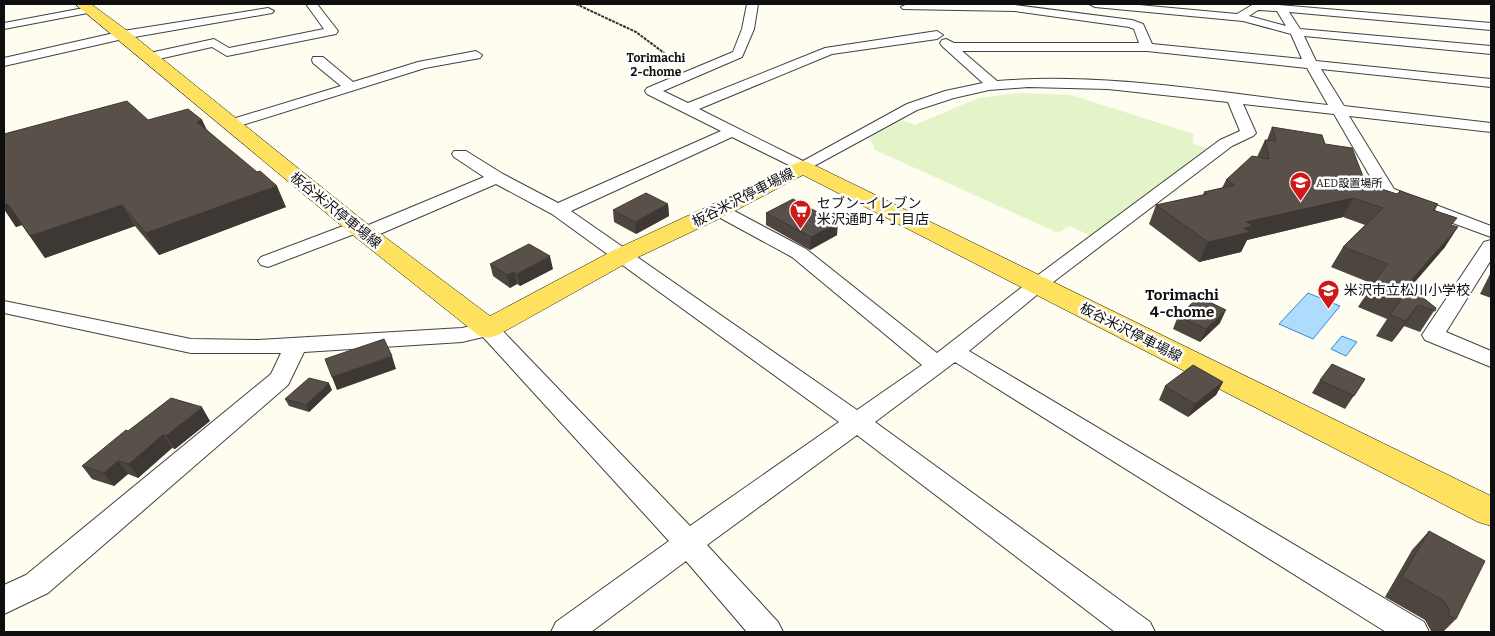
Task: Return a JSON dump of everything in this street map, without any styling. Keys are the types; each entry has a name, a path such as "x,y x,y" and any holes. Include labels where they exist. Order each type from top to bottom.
{"main road":[{"name":"板谷米沢停車場線","path":"86,7 123,35 361,230 488,329 623,255 719,210 803,167 1491,512"}],"street":[{"path":"150,57 214,43 227,52 332,31 311,4"},
{"path":"752,4 748,30 738,54 652,91 803,167 912,107 958,91 993,85 1030,82 1085,83 1488,128"},
{"path":"1095,4 1243,18 1296,32 1491,50"},
{"path":"905,6 1015,6 1132,24 1139,28 1147,47"},
{"path":"905,6 993,85"},
{"path":"4,26 86,7"},
{"path":"1243,18 1243,14 1256,7 1491,26"},
{"path":"1281,8 1296,32 1311,64 1341,111 1388,193 1491,232"},
{"path":"4,62 123,35 268,11"},
{"path":"687,109 829,51 937,35"},
{"path":"950,47 1147,47 1491,83"},
{"path":"231,124 423,65 476,56"},
{"path":"318,60 350,86"},
{"path":"567,632 946,358 1037,285 1226,143 1248,133 1234,99"},
{"path":"558,210 732,132"},
{"path":"460,154 497,178 558,210 623,255 857,422 1139,632"},
{"path":"268,262 361,230 497,178"},
{"path":"719,210 799,253 946,358 1413,632"},
{"path":"1491,246 1433,335 1491,359"},
{"path":"4,307 191,346 258,347 462,335 488,329 688,543 767,632"},
{"path":"4,600 37,584 280,379 296,344"}],"path":[{"path":"576,4 636,32 691,74"}],"green space":[{"path":"1021,93 1071,95 1194,134 1192,143 1210,150 1091,236 1070,226 1058,233 875,150 870,137 902,120 915,125 978,98"}],"water":[{"path":"1308,293 1340,306 1313,339 1279,324"},
{"path":"1342,336 1357,342 1346,356 1331,349"}],"building":[{"path":"127,101 148,120 188,109 202,120 197,122 257,172 260,171 277,186 146,233 122,205 30,236 8,204 4,205 4,134"},
{"path":"1272,127 1322,135 1325,144 1352,148 1366,184 1397,194 1400,191 1438,204 1433,210 1457,218 1451,225 1458,227 1407,285 1436,308 1435,311 1418,305 1406,321 1390,315 1401,299 1370,287 1388,264 1343,247 1383,208 1353,198 1246,222 1253,226 1244,228 1250,232 1208,242 1156,205 1207,194 1204,192 1235,185 1226,180 1252,156 1269,159 1265,140 1276,141"},
{"path":"646,193 668,204 635,222 613,210"},
{"path":"793,199 838,223 811,237 766,213"},
{"path":"529,244 550,256 517,274 514,272 507,275 490,264"},
{"path":"1199,297 1226,310 1206,329 1178,316"},
{"path":"384,339 392,356 332,377 325,359"},
{"path":"1332,364 1365,379 1354,396 1320,380"},
{"path":"1193,365 1223,382 1195,404 1165,386"},
{"path":"309,378 329,383 306,405 285,399"},
{"path":"171,398 202,407 166,436 163,435 129,464 118,461 104,473 82,466 126,430 128,431"},
{"path":"1429,531 1485,561 1456,619 1448,615 1450,612 1444,601 1402,577"}],"place":[{"name":"AED設置場所","path":"1300,202"},
{"name":"セブン-イレブン 米沢通町４丁目店","path":"801,230"},
{"name":"米沢市立松川小学校","path":"1328,309"}],"district":[{"name":"Torimachi 2-chome","path":"656,65"},
{"name":"Torimachi 4-chome","path":"1182,304"}]}
